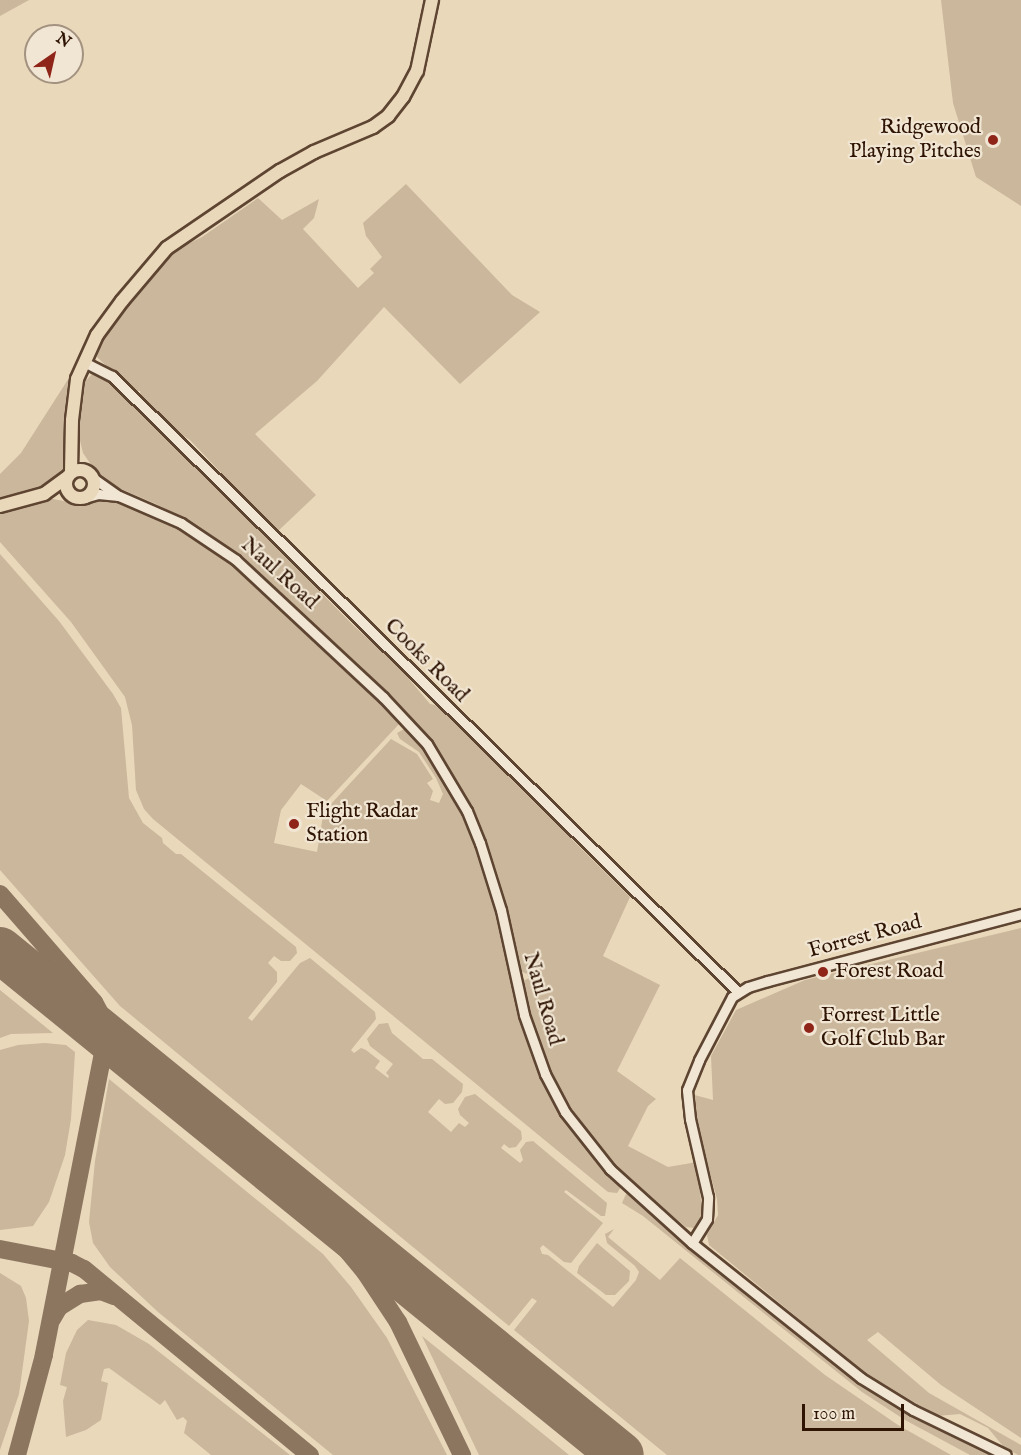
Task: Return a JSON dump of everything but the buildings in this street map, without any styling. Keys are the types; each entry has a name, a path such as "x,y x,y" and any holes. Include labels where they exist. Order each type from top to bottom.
{"main road":[{"path":"70,495 65,486 72,441 74,399 84,362 107,320 151,263 167,248 280,171 314,152 372,127 388,116 417,71 432,0"},
{"name":"Naul Road","path":"72,441 91,475"},
{"path":"0,506 44,494 84,498 92,492 91,475 79,469 44,494"}],"street":[{"name":"Cooks Road","path":"84,362 112,376 717,974 738,992"},
{"name":"Naul Road","path":"91,475 118,496 181,523 236,560 407,721 427,744 468,811 501,910 524,1015 545,1074 565,1112 610,1169 692,1243 837,1361 873,1387 913,1410 1006,1455"},
{"name":"Naul Road","path":"84,498 98,494 118,496"},
{"name":"Forrest Road","path":"738,992 768,981 1021,914"},
{"path":"692,1243 707,1219 708,1197 690,1119 687,1090 727,1004 738,992"}],"shaded area":[{"path":"0,0 29,0 0,16"},
{"name":"Ridgewood Playing Pitches","path":"941,0 1021,0 1021,206 976,177 953,103"},
{"path":"406,184 512,295 540,312 460,384 384,307 317,381 255,434 316,495 277,532 190,440 172,429 141,399 140,391 132,391 97,357 98,343 120,310 171,252 202,237 258,198 282,220 319,199 314,218 303,229 358,288 374,273 370,269 382,257 366,236 363,223"},
{"path":"83,356 68,395 65,426 68,430 68,460 64,474 49,488 0,501 0,474 21,453"},
{"path":"92,374 108,378 353,625 399,667 430,704 435,705 450,718 630,897 603,956 660,985 617,1071 656,1099 648,1106 628,1146 668,1167 697,1162 702,1211 694,1228 686,1227 605,1156 561,1093 535,1033 521,988 523,981 529,978 527,974 520,971 493,862 479,822 440,753 406,711 239,555 196,525 114,486 94,469 83,453 77,428 81,386"},
{"path":"103,498 117,499 173,522 231,560 395,714 400,723 327,801 301,784 281,810 274,843 317,852 323,816 332,806 331,804 391,739 417,754 433,779 427,783 433,791 430,800 439,803 443,794 436,778 419,752 400,739 397,733 406,728 422,744 449,784 473,834 492,895 522,1021 538,1067 579,1137 619,1183 621,1187 617,1193 608,1192 153,819 144,809 136,790 132,725 125,697 71,622 0,542 0,510 41,500 53,499 80,504"},
{"path":"0,554 59,621 121,708 129,798 143,823 162,838 163,843 176,854 181,854 296,947 297,953 290,961 281,961 274,956 268,963 277,972 277,982 248,1018 252,1021 300,963 310,958 375,1012 376,1019 351,1050 354,1053 361,1048 366,1050 380,1061 375,1068 388,1078 386,1073 393,1064 370,1046 367,1039 379,1024 388,1023 392,1033 423,1059 432,1059 463,1084 462,1092 453,1103 445,1104 439,1099 428,1112 451,1132 459,1123 465,1127 469,1123 460,1115 458,1109 465,1097 475,1094 521,1131 522,1139 516,1147 509,1148 504,1144 501,1148 520,1163 523,1160 520,1150 526,1142 533,1141 607,1203 605,1216 601,1216 566,1190 564,1192 603,1223 571,1263 564,1262 543,1245 540,1248 542,1254 548,1255 613,1307 636,1280 639,1272 607,1243 605,1234 614,1229 608,1237 660,1280 680,1258 825,1375 898,1425 951,1455 667,1455 514,1330 537,1301 532,1298 509,1326 120,1006 0,870"},
{"path":"1021,928 1021,1438 941,1385 878,1332 867,1340 929,1393 1021,1445 1021,1455 1018,1455 1003,1446 988,1428 960,1414 937,1416 861,1370 709,1245 707,1235 718,1215 717,1199 691,1103 691,1094 713,1100 711,1056 736,1010 805,980"},
{"path":"0,990 53,1033 11,1034 0,1038"},
{"path":"45,1043 66,1045 75,1052 71,1119 65,1155 49,1202 33,1226 0,1230 0,1050 18,1045"},
{"path":"109,1079 323,1254 351,1287 387,1338 447,1455 333,1455 158,1312 110,1267 93,1243 89,1222 95,1161"},
{"path":"626,1194 634,1198 834,1362 997,1455 970,1455 905,1420 862,1392 643,1216 622,1203"},
{"path":"597,1243 630,1271 629,1281 615,1295 606,1295 577,1273 579,1266"},
{"path":"0,1273 21,1286 26,1298 29,1321 19,1394 0,1450"},
{"path":"88,1320 116,1325 149,1344 290,1455 211,1455 184,1433 187,1421 183,1417 177,1420 165,1400 160,1405 109,1368 104,1369 101,1381 108,1383 101,1420 86,1430 66,1437 63,1401 67,1387 60,1385 66,1353 77,1330"},
{"path":"422,1336 569,1455 479,1455"}],"taxiway":[{"path":"0,894 94,1002 103,1019 104,1048 44,1355 17,1455"},
{"path":"275,1175 326,1225 365,1272 398,1322 462,1455"},
{"path":"0,1249 72,1263 84,1269 310,1455"},
{"path":"52,1319 59,1307 80,1294 101,1291 114,1296"}],"runway":[{"path":"0,950 621,1455"}],"place":[{"name":"Ridgewood Playing Pitches","path":"993,140"},
{"name":"Flight Radar Station","path":"294,824"},
{"name":"Forest Road","path":"823,972"},
{"name":"Forrest Little Golf Club Bar","path":"809,1028"}]}
